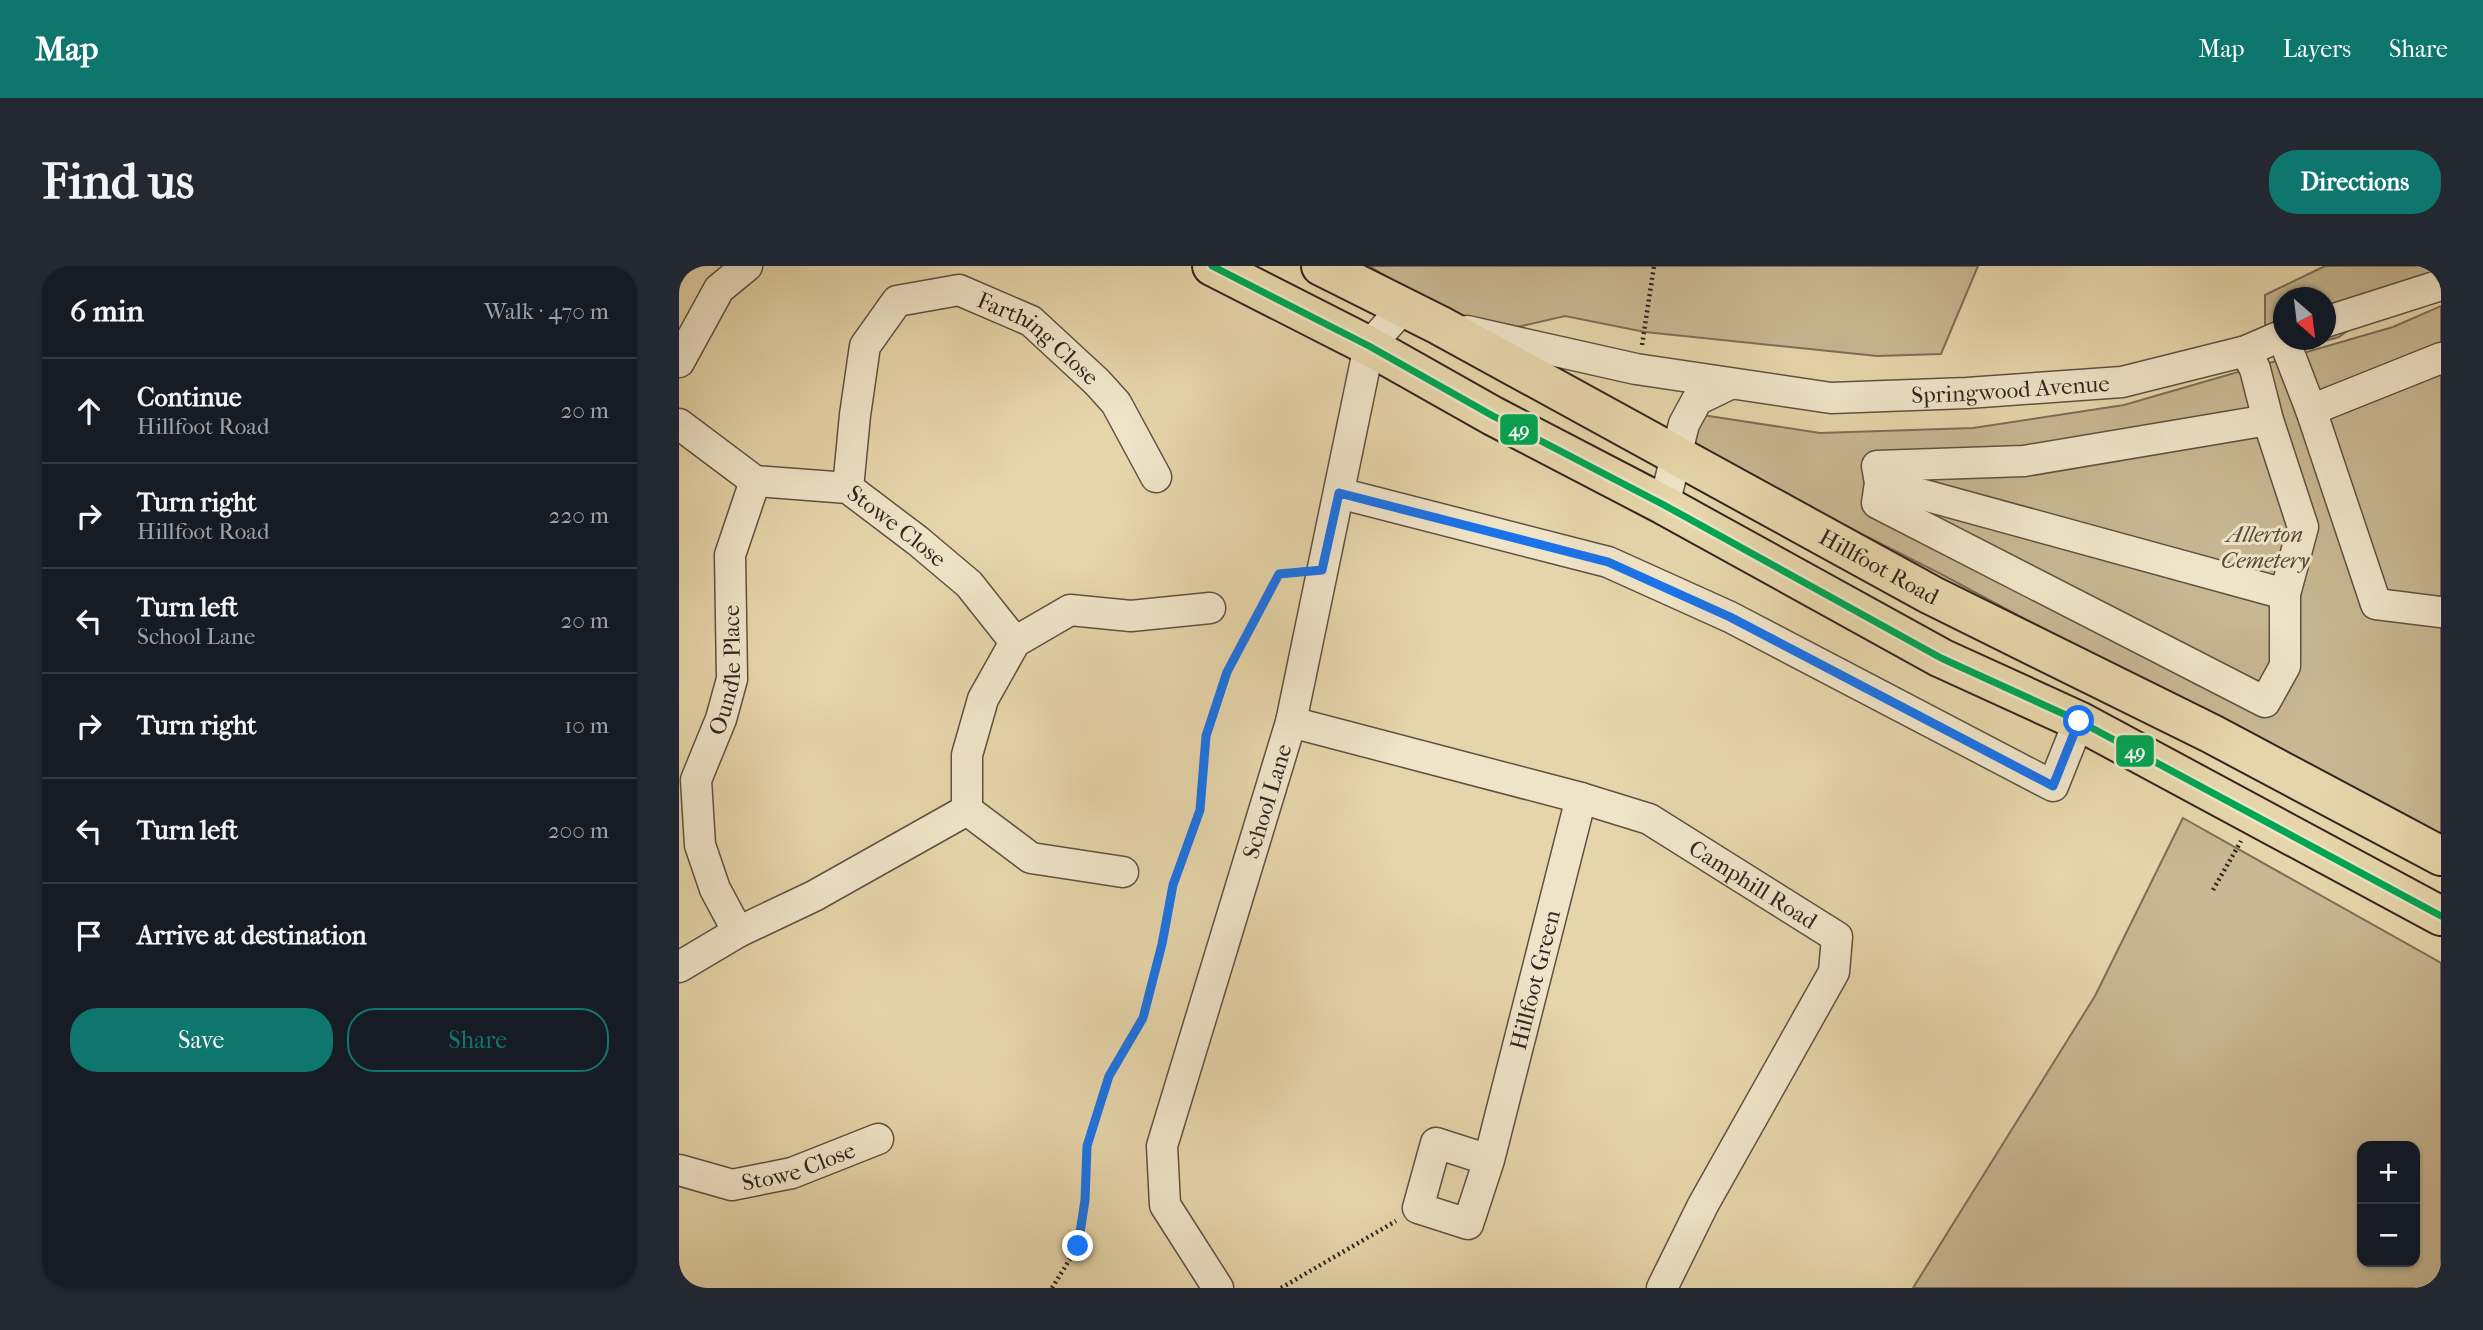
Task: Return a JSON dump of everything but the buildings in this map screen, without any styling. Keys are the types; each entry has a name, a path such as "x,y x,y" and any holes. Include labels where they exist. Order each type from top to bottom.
{"highway":[{"path":"1212,266 1369,346 1941,658 2079,721 2441,916"},
{"name":"Hillfoot Road","path":"1321,266 1439,325 1931,595 2212,734 2441,856"}],"street":[{"path":"679,362 719,289 747,266"},
{"path":"2336,319 2441,285"},
{"name":"Farthing Close","path":"848,488 865,346 897,301 959,290 1031,321 1097,382 1116,403 1156,477"},
{"path":"1369,346 1403,308"},
{"name":"Springwood Avenue","path":"1439,325 1636,369 1831,398 1967,393 2122,382 2246,351 2273,341"},
{"name":"School Lane","path":"1218,1288 1165,1205 1161,1146 1291,722 1369,346"},
{"path":"2289,350 2376,604 2441,612"},
{"path":"2246,351 2255,369 2268,420 2303,527 2285,594 2285,666 2265,702 1877,503 1880,483 1877,466 2024,461 2268,420"},
{"path":"2311,410 2441,358"},
{"path":"1664,505 1684,424 1696,400 1730,384"},
{"path":"679,424 755,481"},
{"name":"Stowe Close","path":"755,481 848,488 969,584 1015,642"},
{"name":"Oundle Place","path":"738,932 715,889 700,845 696,780 721,719 732,679 730,555 755,481"},
{"path":"1880,483 2285,594"},
{"path":"1339,493 1608,562 1730,617 2053,786 2079,721"},
{"path":"967,810 967,755 982,699 1015,642 1070,610 1131,616 1210,608"},
{"name":"Camphill Road","path":"1291,722 1581,798 1649,819 1837,937 1834,972 1703,1205 1662,1288"},
{"name":"Hillfoot Green","path":"1418,1208 1468,1224 1489,1160 1581,798"},
{"path":"679,967 738,932 814,896 967,810"},
{"path":"967,810 1031,858 1123,872"},
{"name":"Stowe Close","path":"679,1170 732,1185 792,1173 878,1139"},
{"path":"1418,1208 1436,1143 1489,1160"}],"path":[{"path":"1636,369 1645,332 1654,266"},
{"path":"1052,1288 1078,1246 1085,1200 1087,1146 1109,1076 1143,1018 1162,944 1173,885 1200,810 1206,736 1227,672 1279,574 1322,570"},
{"path":"2213,890 2255,816"},
{"path":"1281,1288 1418,1208"}],"green space":[{"path":"1369,266 1978,266 1941,354 1877,356 1645,332 1565,316 1483,335"},
{"path":"2325,266 2441,266 2441,270 2416,280 2336,338 2336,287 2282,287"},
{"path":"2273,291 2273,350 2293,350 2272,356 2265,325 2265,295"},
{"name":"Allerton Cemetery","path":"2441,306 2441,838 1939,573 1669,437 1683,412 1820,433 1973,428 2124,405 2314,350 2336,350 2336,344 2393,327"},
{"path":"2183,818 2441,963 2441,1288 1913,1288 2095,996"}],"transit line":[{"name":"49","path":"1212,266 1369,346 1941,658 2079,721 2441,916"}],"route":[{"path":"1078,1246 1085,1200 1087,1146 1109,1076 1143,1018 1162,944 1173,885 1200,810 1206,736 1227,672 1279,574 1322,570 1339,493 1608,562 1730,617 2053,786 2079,721"}]}
